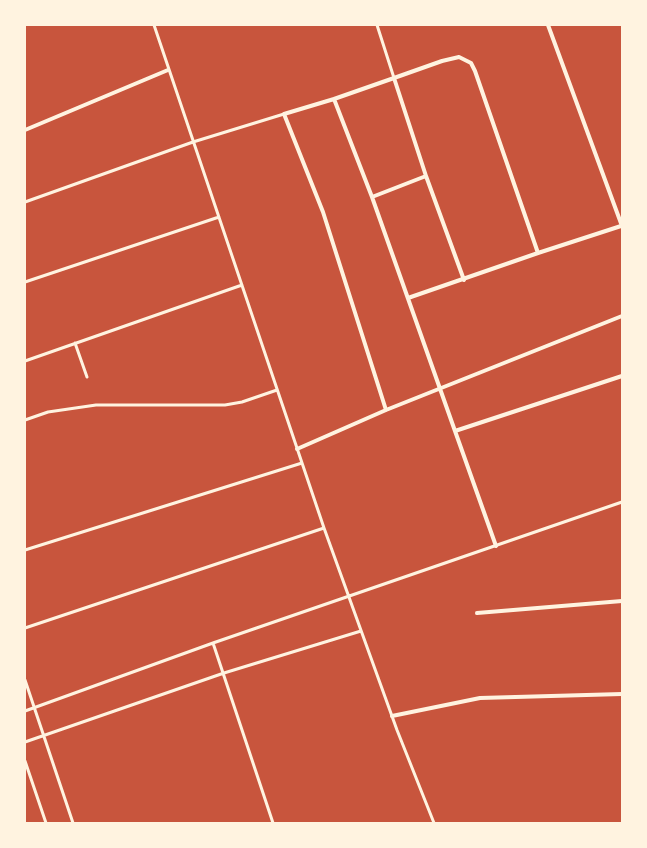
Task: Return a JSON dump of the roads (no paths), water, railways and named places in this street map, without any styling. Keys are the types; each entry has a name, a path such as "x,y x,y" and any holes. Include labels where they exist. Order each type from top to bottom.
{"street":[{"path":"408,298 621,226 548,25"},
{"path":"386,410 323,212 284,114 334,99 451,58 459,57 471,63 538,253"},
{"path":"25,130 168,70"},
{"path":"394,78 426,176 464,280"},
{"path":"334,99 372,197 496,546"},
{"path":"372,197 426,176"},
{"path":"297,449 386,410 543,349 622,316"},
{"path":"455,431 622,376"},
{"path":"477,613 622,601"},
{"path":"392,716 480,698 622,694"}],"lane":[{"path":"154,25 324,528 392,716 434,823"},
{"path":"377,25 394,78"},
{"path":"25,202 193,142 284,114"},
{"path":"25,282 219,217"},
{"path":"25,361 242,285"},
{"path":"75,343 87,377"},
{"path":"25,420 48,412 96,405 225,405 242,402 277,390"},
{"path":"25,550 302,463"},
{"path":"25,711 348,596 622,502"},
{"path":"25,628 324,528"},
{"path":"25,742 224,673 361,631"},
{"path":"214,643 273,823"},
{"path":"25,680 73,823"},
{"path":"25,761 46,823"}]}
